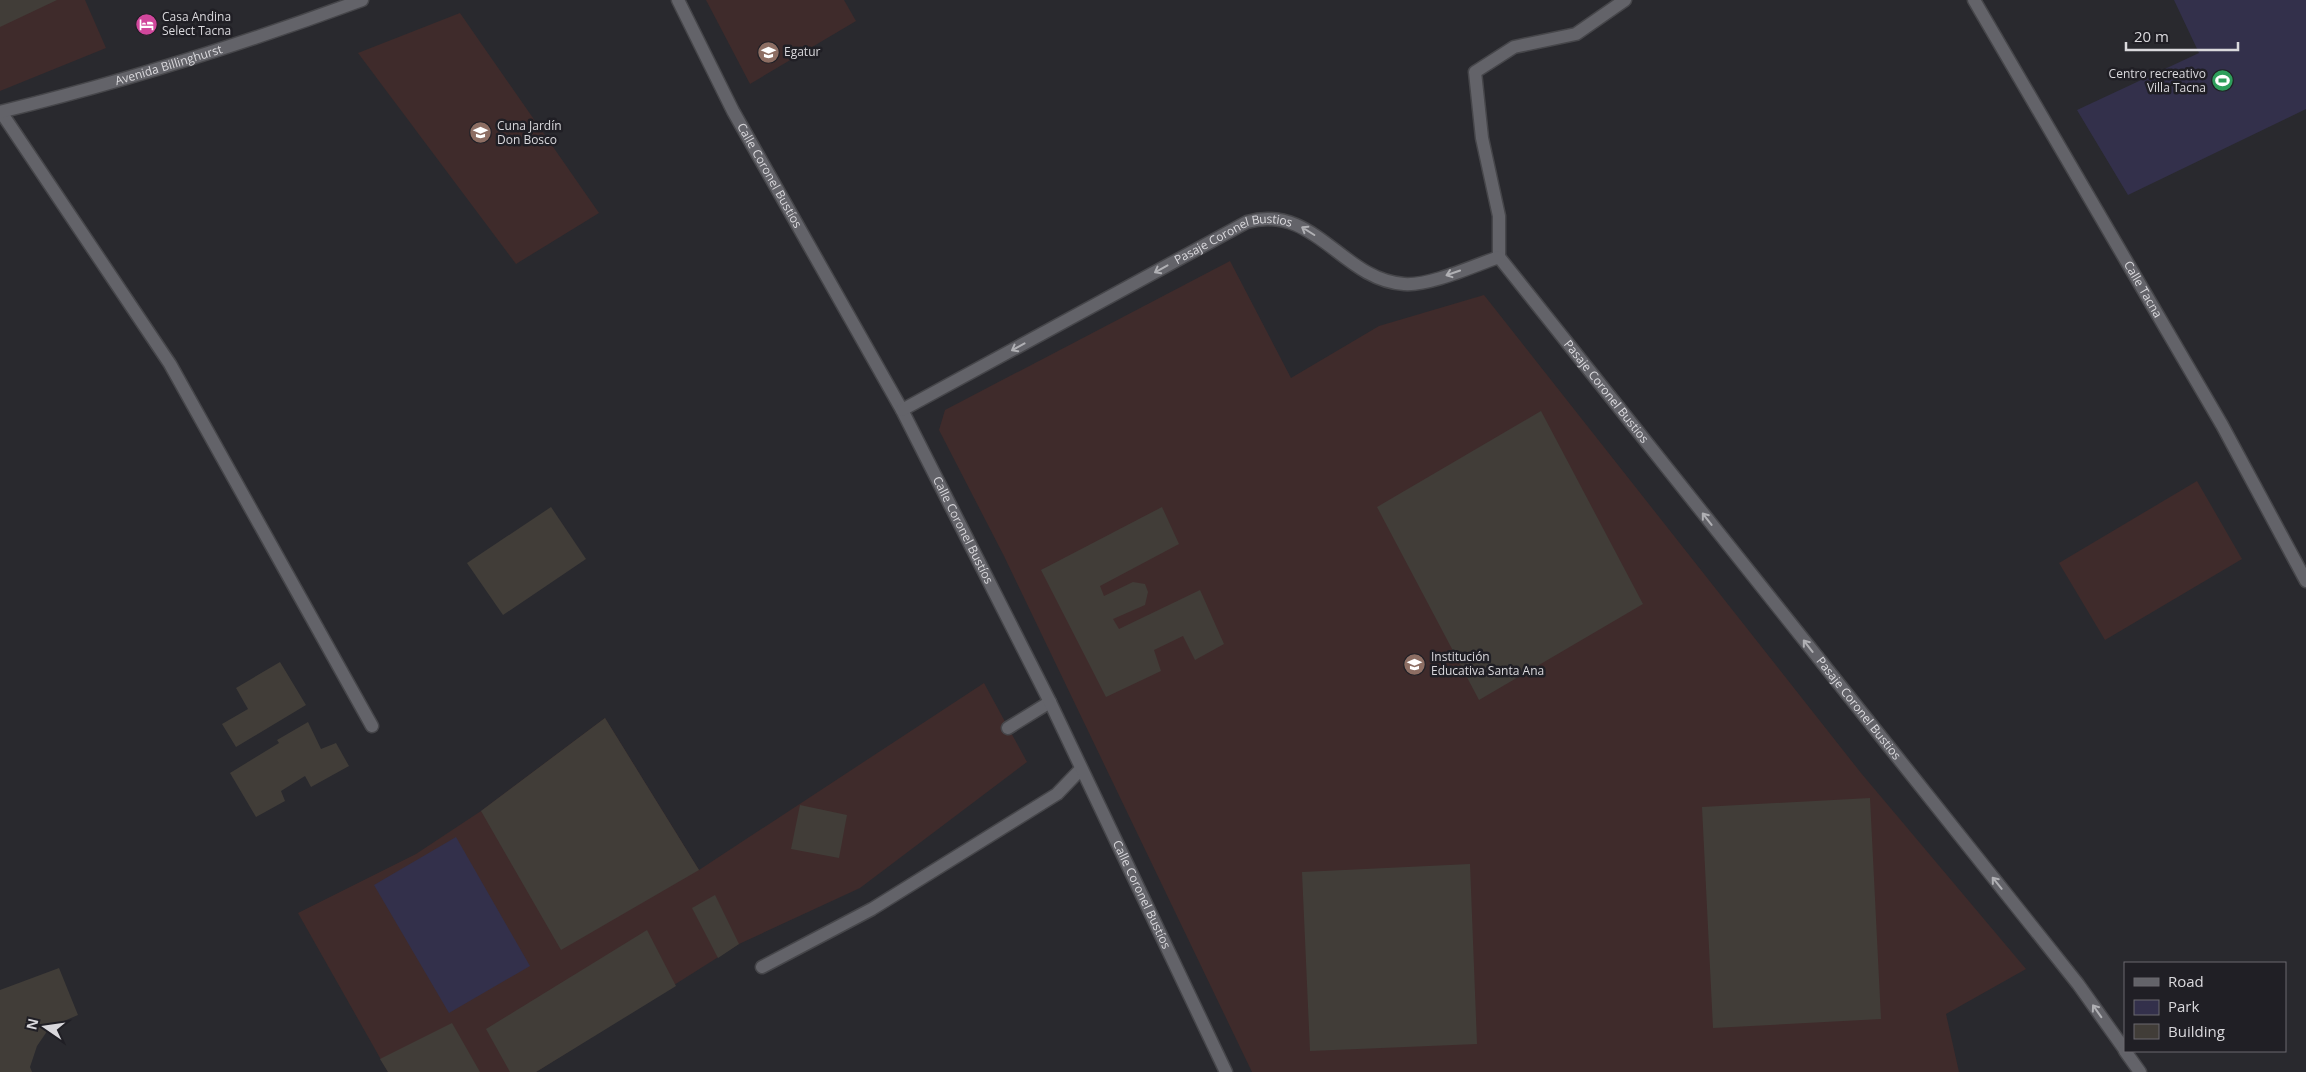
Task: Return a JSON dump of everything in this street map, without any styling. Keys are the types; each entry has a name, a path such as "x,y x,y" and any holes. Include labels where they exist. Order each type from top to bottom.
{"street":[{"name":"Avenida Billinghurst","path":"1,112 143,74 231,46 362,0"},
{"name":"Calle Coronel Bustíos","path":"678,0 733,110 902,410 1050,702 1226,1072"},
{"path":"1500,257 1499,216 1482,138 1475,72 1514,48 1576,34 1625,0"},
{"name":"Calle Tacna","path":"1974,0 2222,425 2306,581"},
{"path":"1,112 170,364 372,726"},
{"name":"Pasaje Coronel Bustios","path":"902,410 1247,222 1273,218 1300,226 1370,275 1388,282 1418,285 1500,257 2078,984 2124,1050"},
{"path":"1008,728 1050,702"},
{"path":"762,967 872,909 1057,794 1081,769"},
{"name":"Pasaje Coronel Bustios","path":"2126,1052 2140,1072"}],"shaded area":[{"path":"0,0 85,0 106,48 0,91"},
{"name":"Egatur","path":"706,0 844,0 856,21 750,84"},
{"name":"Cuna Jardín Don Bosco","path":"460,13 599,213 516,264 358,53"},
{"name":"Institución Educativa Santa Ana","path":"1230,261 1291,378 1379,326 1484,295 1861,773 2026,969 1946,1014 1959,1072 1252,1072 1004,556 939,430 945,410"},
{"path":"2197,481 2242,559 2105,640 2059,563"},
{"path":"984,683 1027,762 860,888 739,944 536,1072 388,1072 298,913 416,854 481,811 605,718 699,870"}],"green space":[{"name":"Centro recreativo Villa Tacna","path":"2174,0 2306,0 2306,109 2128,195 2077,110 2199,53"},
{"path":"456,837 530,966 449,1013 374,885"}],"building":[{"path":"0,0 57,0 0,27"},
{"path":"1541,411 1643,604 1479,700 1377,507"},
{"path":"551,507 586,559 503,615 467,563"},
{"path":"1162,507 1179,544 1100,586 1104,596 1133,582 1145,584 1148,592 1145,605 1113,619 1119,629 1200,590 1224,644 1195,660 1183,636 1154,650 1161,671 1106,697 1041,570"},
{"path":"280,662 306,705 236,747 222,724 248,709 236,688"},
{"path":"605,718 699,870 561,950 481,811"},
{"path":"308,722 321,749 336,743 349,766 311,787 305,776 281,791 285,801 256,817 230,773 279,743 277,740"},
{"path":"1870,798 1881,1019 1713,1028 1702,807"},
{"path":"800,805 847,815 839,858 791,849"},
{"path":"1470,864 1477,1044 1310,1051 1302,872"},
{"path":"715,895 739,944 718,958 692,908"},
{"path":"647,930 676,986 536,1072 510,1072 486,1029"},
{"path":"59,968 78,1015 50,1027 37,1046 30,1067 32,1072 0,1072 0,990"},
{"path":"452,1023 480,1072 388,1072 380,1059"}],"place":[{"name":"Casa Andina Select Tacna","path":"146,24"},
{"name":"Egatur","path":"768,52"},
{"name":"Centro recreativo Villa Tacna","path":"2222,81"},
{"name":"Cuna Jardín Don Bosco","path":"481,133"},
{"name":"Institución Educativa Santa Ana","path":"1415,664"}]}
